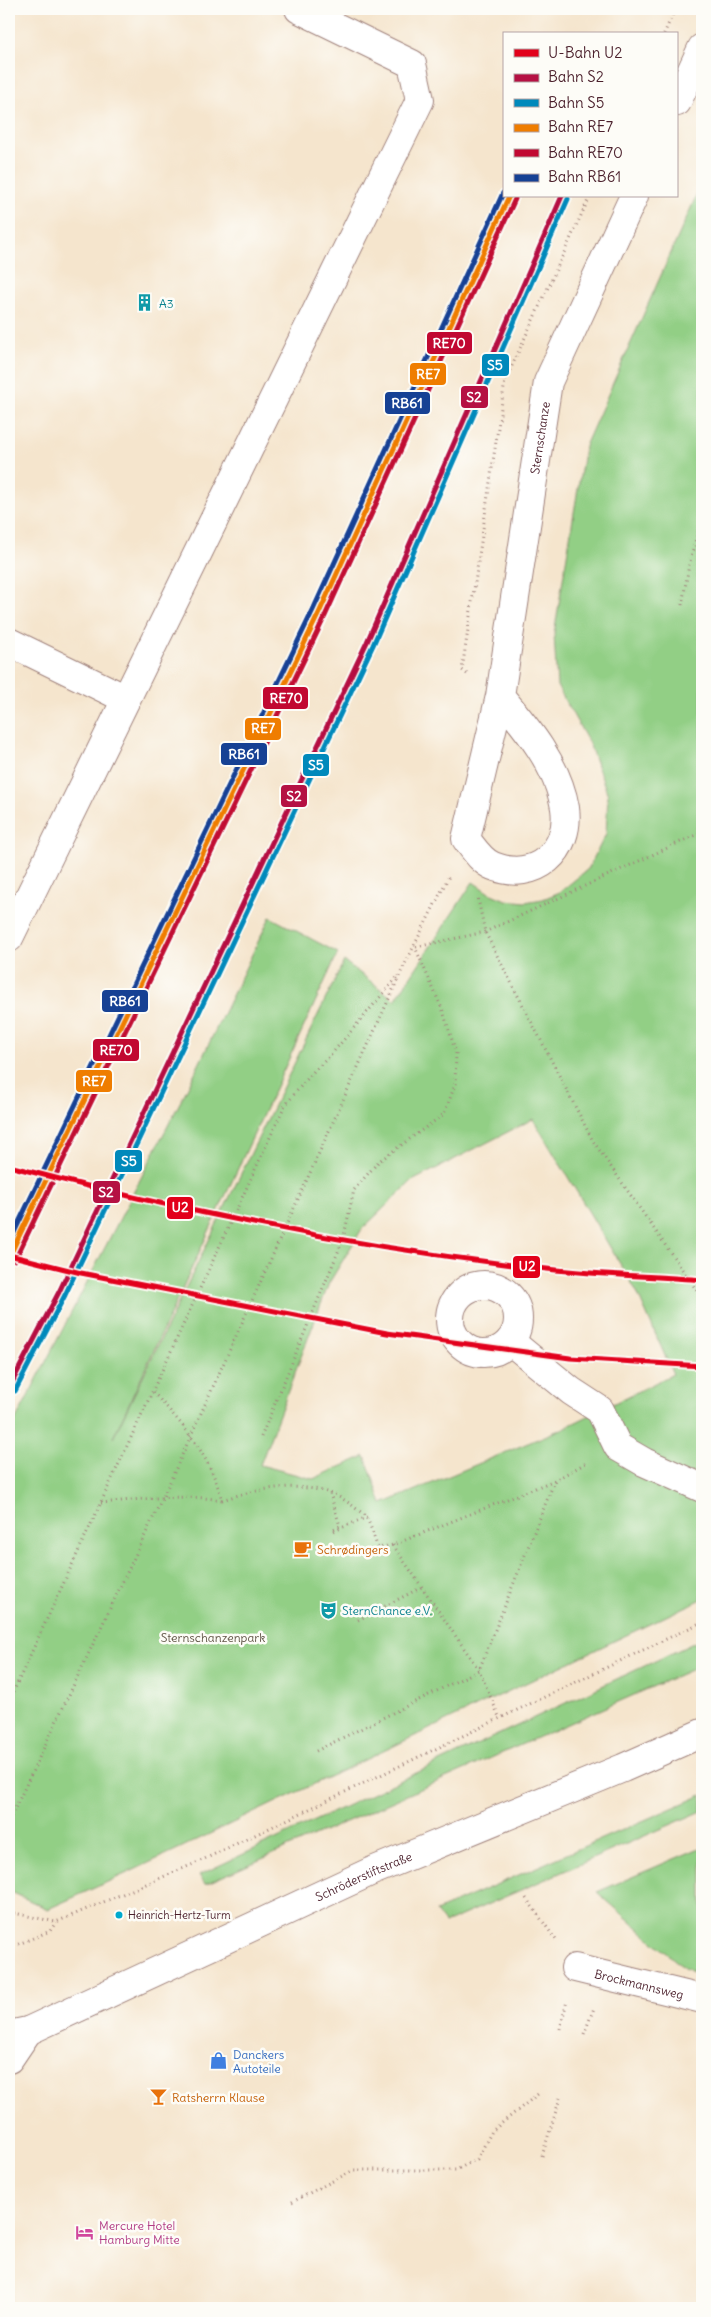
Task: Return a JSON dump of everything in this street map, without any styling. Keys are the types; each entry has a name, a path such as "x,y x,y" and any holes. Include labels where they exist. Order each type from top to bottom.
{"street":[{"path":"9,938 420,100 412,64 299,9"},
{"path":"678,100 702,48"},
{"name":"Sternschanze","path":"466,839 500,696 548,382 633,198"},
{"path":"9,642 126,699"},
{"path":"466,839 481,858 493,866 518,871 536,868 553,856 564,833 565,808 547,758 536,739 500,696"},
{"path":"510,1341 571,1391 600,1410 618,1447 644,1462 702,1488"},
{"name":"Schröderstiftstraße","path":"9,2059 19,2033 370,1872 623,1768 702,1733"},
{"name":"Brockmannsweg","path":"576,1968 702,1999"}],"path":[{"path":"665,32 675,9"},
{"path":"682,605 689,565 702,516"},
{"path":"415,947 485,932 702,832"},
{"path":"9,1821 163,1498 402,970 415,947 466,839"},
{"path":"477,895 485,932 593,1141 702,1298"},
{"path":"261,1437 343,1240 354,1190 378,1162 444,1114 455,1085 456,1053 443,1011 415,947"},
{"path":"9,1702 284,1108 314,1071 329,1058 402,970"},
{"path":"152,1391 191,1434 217,1481 222,1500"},
{"path":"101,1502 163,1498 222,1500 250,1491 281,1488 311,1489 329,1492 367,1517 378,1548 393,1544 555,1480 618,1447"},
{"path":"316,1751 479,1670 555,1480"},
{"path":"329,1492 340,1526 334,1530 367,1517"},
{"path":"393,1544 479,1670 500,1719"},
{"path":"358,1620 422,1587"},
{"path":"9,1948 50,1931 56,1922 196,1863 702,1622"},
{"path":"526,1898 576,1968"},
{"path":"9,1912 56,1922"},
{"path":"292,2202 354,2170 456,2170 477,2159 492,2131 538,2094"},
{"path":"542,2156 560,2098"}],"green space":[{"name":"Sternschanzenpark","path":"702,183 702,1599 134,1870 48,1909 9,1891 9,1433 189,1085 270,917 338,953 113,1438 344,961 395,1000 473,882 489,893 506,900 525,902 543,899 560,892 588,869 606,834 608,795 589,743 557,686 554,634 585,446","holes":["533,1119 637,1292 673,1374 564,1428 382,1504 365,1456 313,1479 260,1465 329,1283 362,1229 412,1181"]},
{"path":"702,1639 702,1665 205,1884 199,1875"},
{"path":"702,1795 702,1811 445,1923 436,1911"},
{"path":"702,1847 702,1976 684,1968 597,1892"}],"metro line":[{"name":"U2","path":"9,1166 209,1214 343,1240 479,1261 547,1269 702,1280"},
{"name":"U2","path":"9,1255 81,1273 387,1333 570,1358 702,1366"}],"rail line":[{"name":"RB61","path":"9,1243 313,610 503,193"},
{"name":"RE7","path":"9,1257 319,613 508,198"},
{"name":"S2","path":"9,1388 59,1292 367,642 561,198"},
{"name":"RE70","path":"15,1260 325,616 515,199"},
{"name":"S5","path":"15,1391 65,1295 373,645 568,199"}],"place":[{"name":"A3","path":"145,303"},
{"name":"Schrødingers","path":"303,1549"},
{"name":"SternChance e.V.","path":"328,1610"},
{"name":"Heinrich-Hertz-Turm","path":"119,1915"},
{"name":"Danckers Autoteile","path":"219,2061"},
{"name":"Ratsherrn Klause","path":"158,2097"},
{"name":"Mercure Hotel Hamburg Mitte","path":"85,2232"}]}
